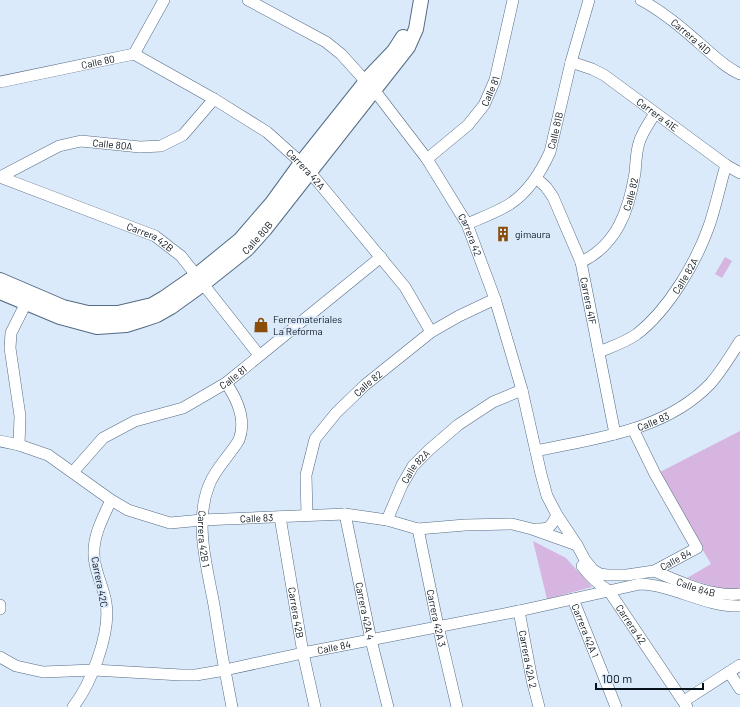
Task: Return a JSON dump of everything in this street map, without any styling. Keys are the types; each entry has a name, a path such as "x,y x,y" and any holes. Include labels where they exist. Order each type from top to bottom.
{"main road":[{"name":"Calle 80B","path":"0,280 60,317 97,327 126,324 157,315 200,280 247,249 283,208 306,167 370,86 401,43 405,34 412,0"},
{"name":"Calle 80B","path":"370,86 408,47 416,29 421,0"},
{"name":"Calle 80B","path":"0,292 29,297"}],"street":[{"path":"134,54 164,0"},
{"name":"Calle 81","path":"427,159 468,125 484,105 495,80 513,0"},
{"name":"Calle 81B","path":"467,224 510,203 525,191 544,167 550,152 571,62 589,0"},
{"name":"Carrera 41D","path":"641,0 683,29 715,57 740,74"},
{"name":"Carrera 42","path":"253,1 326,42 341,54 370,86 427,159 467,224 495,299 522,390 540,474 547,496 557,515 577,545 584,560 593,570 600,574 607,575"},
{"name":"Calle 80","path":"0,82 134,54"},
{"name":"Carrera 42A","path":"134,54 214,99 267,132 306,167 405,287 431,332"},
{"name":"Carrera 41E","path":"571,62 604,75 726,165 740,173"},
{"name":"Calle 80A","path":"0,177 59,146 81,141 140,147 161,146 183,135 214,99"},
{"name":"Calle 82","path":"581,262 598,253 610,240 620,224 628,206 639,142 655,113"},
{"name":"Calle 82A","path":"599,352 636,335 654,319 671,297 695,258 706,232 726,165"},
{"name":"Carrera 42B","path":"0,177 155,236 181,256 259,355"},
{"name":"Carrera 41F","path":"536,178 546,187 553,197 581,262 616,434"},
{"name":"Calle 81","path":"73,472 103,438 135,421 183,408 226,383 381,257"},
{"path":"19,446 20,416 10,348 11,333 29,297"},
{"name":"Calle 82","path":"307,515 306,475 315,439 336,413 365,384 431,332 459,316 495,299"},
{"name":"Calle 83","path":"536,451 633,429 680,408 711,383 740,341"},
{"name":"Carrera 42B 1","path":"226,383 238,404 241,415 241,433 234,448 212,478 205,499 202,520 204,549 232,707"},
{"name":"Calle 82A","path":"387,520 402,485 414,466 429,450 458,426 492,402 522,390"},
{"name":"Calle 84","path":"607,575 627,575 654,571 697,548 655,474 633,429"},
{"name":"Calle 83","path":"0,441 48,455 111,500 128,510 170,523 202,520 280,518 307,515 345,514 387,520 418,529 465,525 512,524 532,529 577,545"},
{"name":"Carrera 42C","path":"73,707 78,701 94,670 106,628 106,604 94,556 96,533 111,500"},
{"name":"Carrera 42A 4","path":"345,514 371,640 388,707"},
{"name":"Calle 83","path":"532,529 546,529 552,524 557,515"},
{"name":"Carrera 42B","path":"280,518 303,653 315,707"},
{"name":"Carrera 42A 3","path":"418,529 438,626 457,707"},
{"name":"Carrera 42","path":"577,545 577,554 580,563 589,576 600,586 609,591 685,704"},
{"name":"Calle 84","path":"0,657 16,666 43,672 94,670 196,675 519,611 640,584 653,584 654,571"},
{"name":"Calle 84B","path":"654,571 713,593 733,595 740,594"},
{"name":"Calle 84B","path":"653,584 698,599 734,607 740,606"},
{"name":"Carrera 42A 1","path":"573,599 616,707"},
{"name":"Carrera 42A 2","path":"519,611 532,680 539,707"},
{"path":"685,704 740,665"},
{"path":"729,672 740,690"}],"shaded area":[{"path":"725,257 732,261 722,278 715,274"},
{"path":"740,431 740,591 724,590 687,578 711,564 658,473"},
{"path":"533,541 566,558 592,587 547,599"}],"place":[{"name":"gimaura","path":"503,234"},
{"name":"Ferremateriales La Reforma","path":"261,325"}]}
